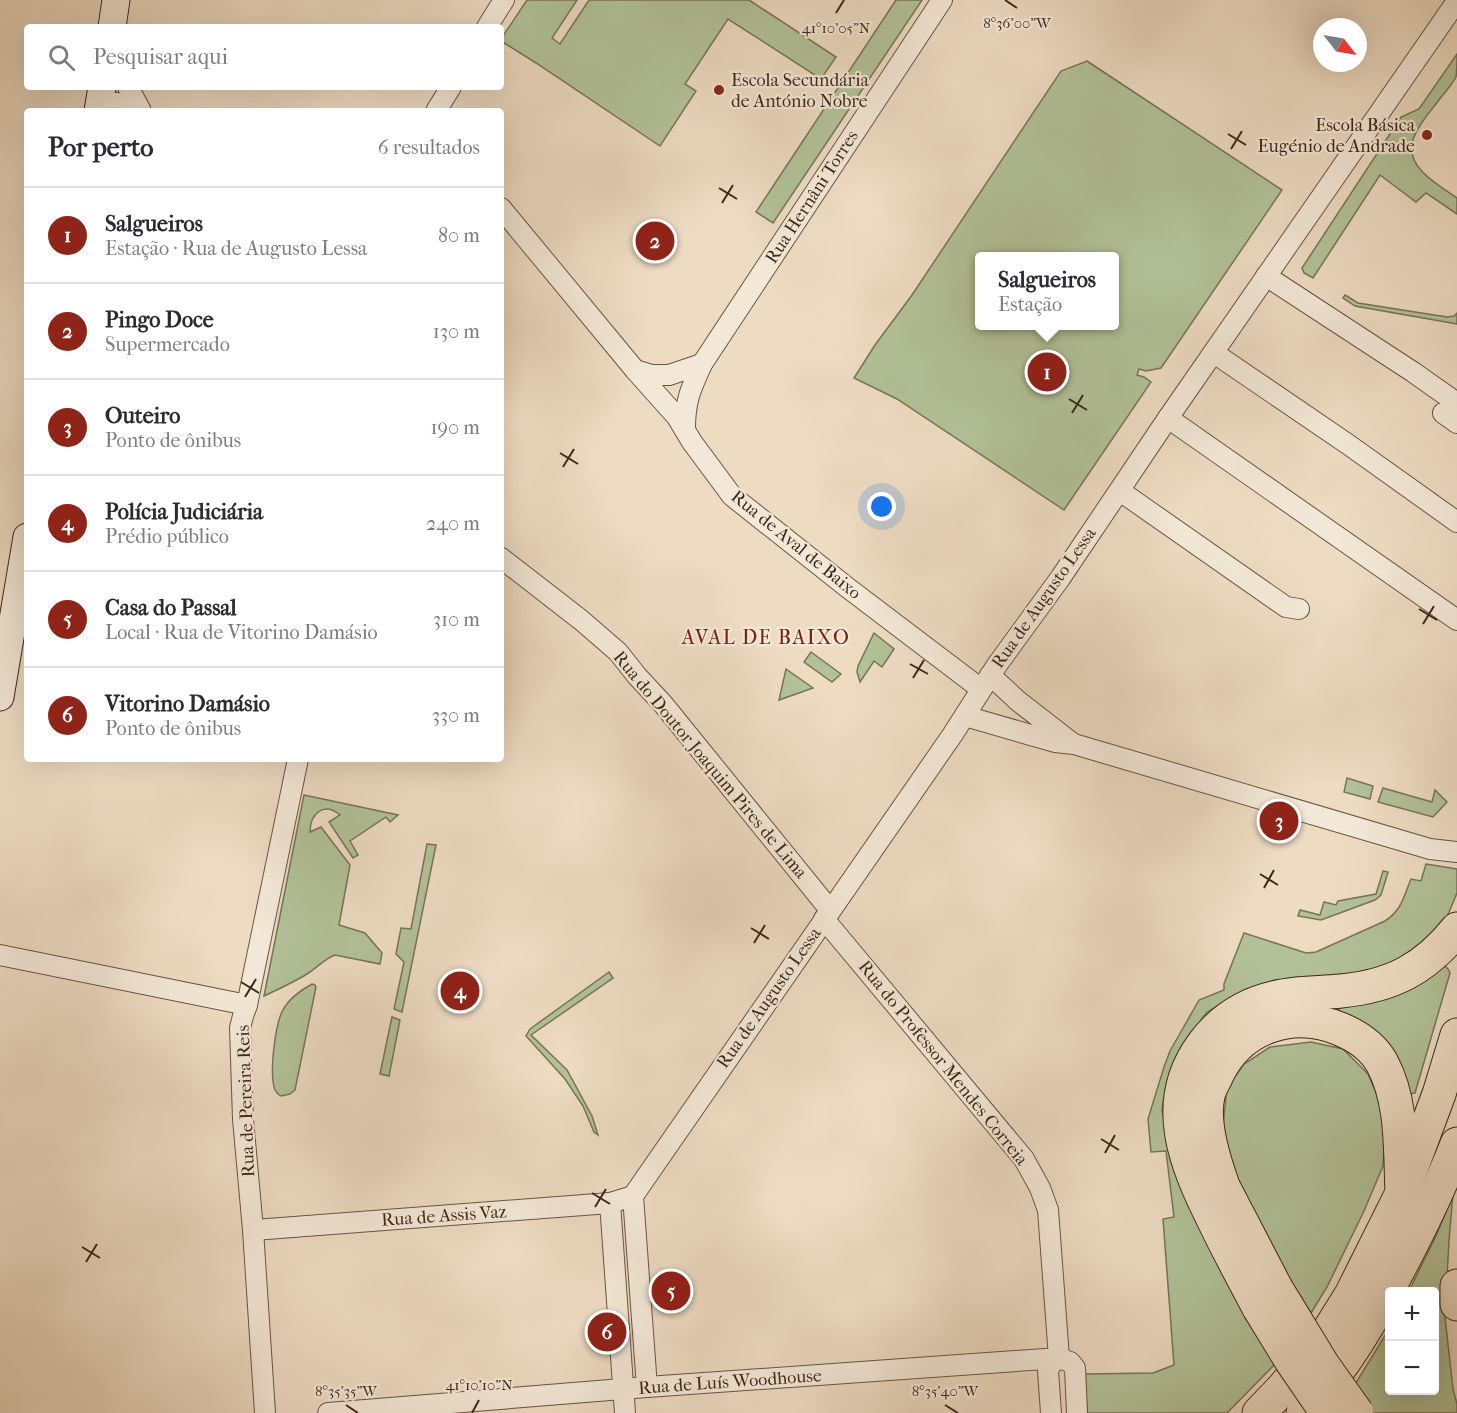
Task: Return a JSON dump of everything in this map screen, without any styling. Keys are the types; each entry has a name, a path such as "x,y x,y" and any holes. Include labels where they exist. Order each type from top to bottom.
{"highway":[{"path":"1357,1413 1323,1365 1267,1298 1203,1200 1189,1166 1180,1131 1182,1090 1196,1053 1219,1025 1233,1014 1249,1005 1284,995 1357,989 1393,980 1425,963 1457,929"},
{"path":"1327,1413 1297,1370 1217,1169 1206,1114 1208,1095 1223,1062 1249,1036 1266,1027 1285,1022 1305,1021 1330,1025 1362,1041 1376,1054 1389,1078 1394,1095 1399,1129 1402,1193"},
{"path":"1259,1413 1321,1343 1351,1295 1402,1193 1439,1094 1457,1035"},
{"path":"1303,1413 1337,1372 1378,1309 1412,1244 1457,1144"},
{"path":"1457,1286 1457,1304"}],"main road":[{"path":"112,24 116,0"},
{"path":"1,686 24,554"}],"street":[{"name":"Rua Hernâni Torres","path":"685,428 688,395 702,364 942,0"},
{"path":"489,24 502,1"},
{"name":"Rua de Augusto Lessa","path":"633,1196 965,716 985,682 1120,491 1168,418 1457,1"},
{"path":"130,90 139,108"},
{"path":"438,108 449,90"},
{"path":"99,102 121,103 129,108"},
{"name":"Rua de Aval de Baixo","path":"504,212 685,428 692,442 732,496 848,588 985,682 1018,701 1074,744"},
{"path":"1266,276 1413,372 1452,413"},
{"path":"1214,353 1389,468 1457,522"},
{"path":"635,370 652,375 669,375 702,364"},
{"path":"1168,418 1457,620"},
{"path":"1120,491 1286,607 1299,609"},
{"name":"Rua do Doutor Joaquim Pires de Lima","path":"504,560 618,652 677,721 827,914"},
{"path":"965,716 1055,742 1074,744 1430,849 1457,852"},
{"name":"Rua de Pereira Reis","path":"265,1413 243,1119 240,1028 247,1005 297,762"},
{"name":"Rua do Professor Mendes Correia","path":"827,914 1024,1159 1040,1188 1048,1210 1059,1358 1051,1364 1048,1371 1052,1413"},
{"path":"0,955 247,1005"},
{"path":"633,1196 647,1388"},
{"name":"Rua de Assis Vaz","path":"253,1230 610,1203 633,1196"},
{"path":"610,1203 624,1413"},
{"path":"1059,1358 1070,1362 1075,1368 1077,1413"},
{"name":"Rua de Luís Woodhouse","path":"328,1413 1059,1358"}],"green space":[{"path":"527,0 577,0 552,38 560,44 589,0 749,0 836,57 821,79 728,19 685,84 696,91 660,146 504,43 504,34"},
{"path":"896,0 922,0 773,223 756,212"},
{"path":"1457,54 1456,77 1420,126 1412,143 1412,152 1415,161 1426,176 1457,198 1457,214 1426,193 1416,202 1380,175 1313,278 1304,273 1302,268 1401,117 1419,109"},
{"path":"1087,61 1282,190 1161,368 1146,371 1139,369 1137,375 1151,382 1064,510 897,399 854,378 1061,71"},
{"path":"1345,295 1358,303 1447,317 1457,313 1457,324 1355,306 1343,298"},
{"path":"874,633 894,649 882,667 874,661 860,682 858,666"},
{"path":"811,652 841,674 832,682 804,662"},
{"path":"786,669 813,688 779,700"},
{"path":"1347,778 1373,786 1370,799 1344,792"},
{"path":"1383,788 1432,802 1435,790 1447,802 1433,817 1378,802"},
{"path":"304,795 398,815 390,822 386,817 350,841 358,855 353,858 329,822 340,815 334,811 323,809 315,815 310,832 321,827 350,865 339,925 365,933 382,953 380,964 335,955 311,972 264,996"},
{"path":"427,844 436,845 402,1012 394,1009 404,962 396,954 401,928 411,929"},
{"path":"1426,864 1457,869 1457,893 1444,924 1410,956 1372,970 1246,989 1207,1012 1192,1032 1165,1091 1162,1110 1166,1129 1275,1364 1227,1413 1087,1413 1085,1374 1153,1373 1174,1365 1163,1219 1174,1217 1166,1151 1151,1152 1148,1119 1170,1051 1199,1000 1224,990 1224,984 1244,933 1306,953 1316,952 1391,917 1402,902 1411,879 1421,881"},
{"path":"1383,871 1388,872 1381,895 1375,900 1321,920 1298,916 1300,910 1320,915 1324,902 1336,905 1338,901 1376,894"},
{"path":"1445,966 1450,973 1415,1093 1410,1094 1359,1021 1338,1010 1341,1007 1426,980"},
{"path":"609,972 613,978 531,1035 567,1070 592,1116 598,1135 594,1132 583,1106 565,1079 526,1036 530,1029"},
{"path":"312,984 316,987 295,1090 281,1096 275,1090 273,1082 274,1048 278,1024 290,1000"},
{"path":"392,1017 400,1020 389,1076 380,1074"},
{"path":"1311,1042 1343,1049 1368,1074 1382,1106 1385,1133 1383,1166 1327,1287 1311,1313 1284,1270 1227,1159 1223,1126 1227,1088 1244,1064 1270,1047"},
{"path":"1453,1194 1445,1317 1457,1413 1374,1413 1354,1386 1385,1336 1385,1395 1439,1395 1439,1287 1411,1287 1436,1236"}],"place":[{"name":"Escola Secundária de António Nobre","path":"719,90"},
{"name":"Escola Básica Eugénio de Andrade","path":"1427,135"},
{"name":"Pingo Doce","path":"655,241"},
{"name":"Salgueiros","path":"1047,372"},
{"name":"Outeiro","path":"1279,821"},
{"name":"Polícia Judiciária","path":"460,991"},
{"name":"Casa do Passal","path":"671,1291"},
{"name":"Vitorino Damásio","path":"607,1332"}],"district":[{"name":"AVAL DE BAIXO","path":"766,637"}]}
